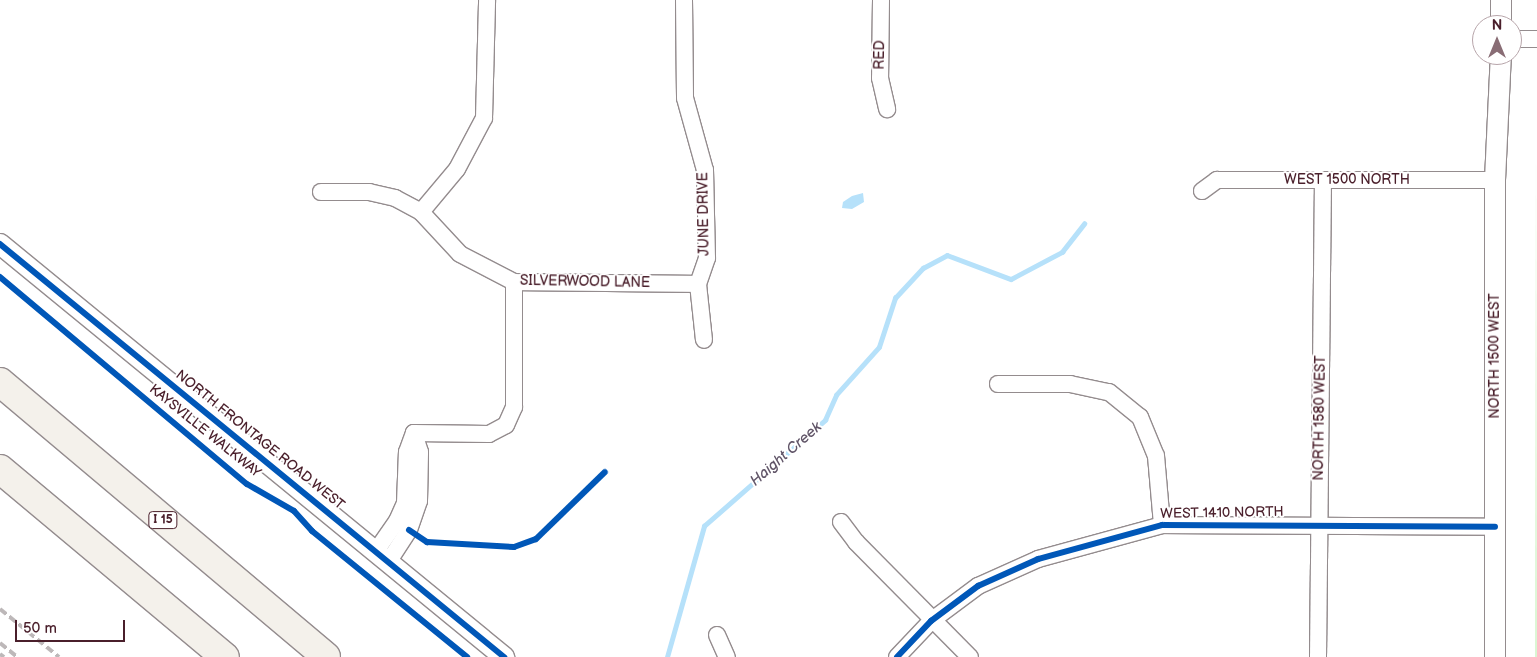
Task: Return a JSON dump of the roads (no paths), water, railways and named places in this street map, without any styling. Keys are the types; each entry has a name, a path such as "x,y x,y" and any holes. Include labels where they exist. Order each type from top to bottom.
{"highway":[{"name":"I 15","path":"0,382 326,657"},
{"path":"0,469 225,657"}],"street":[{"path":"421,212 457,169 484,118 487,0"},
{"name":"JUNE DRIVE","path":"684,0 685,98 705,170 706,258 698,284 704,340"},
{"name":"RED","path":"881,0 880,78 887,109"},
{"path":"1501,15 1502,0"},
{"path":"1522,39 1537,39"},
{"name":"NORTH 1500 WEST","path":"1495,657 1495,180 1501,65"},
{"name":"WEST 1500 NORTH","path":"1202,190 1217,180 1495,180"},
{"name":"NORTH 1580 WEST","path":"1318,657 1323,180"},
{"name":"SILVERWOOD LANE","path":"321,192 369,192 395,198 421,212 460,254 514,282 698,284"},
{"name":"NORTH FRONTAGE ROAD WEST","path":"0,244 504,657"},
{"path":"383,556 405,503 407,452 414,434 489,434 506,425 514,407 514,282"},
{"path":"998,384 1070,384 1109,392 1140,417 1156,456 1162,524"},
{"path":"842,522 856,542 931,621 970,657"},
{"name":"WEST 1410 NORTH","path":"897,657 931,621 978,586 1038,559 1162,524 1495,527"},
{"path":"717,635 727,657"}],"water":[{"path":"863,193 864,202 852,209 842,208 843,202 852,196"}],"waterway":[{"name":"Haight Creek","path":"667,657 704,526 825,420 836,395 879,347 895,298 923,268 947,255 1011,279 1062,252 1084,224"}],"railway":[{"path":"0,609 59,657"},
{"path":"0,643 17,657"},
{"path":"0,654 4,657"}]}
